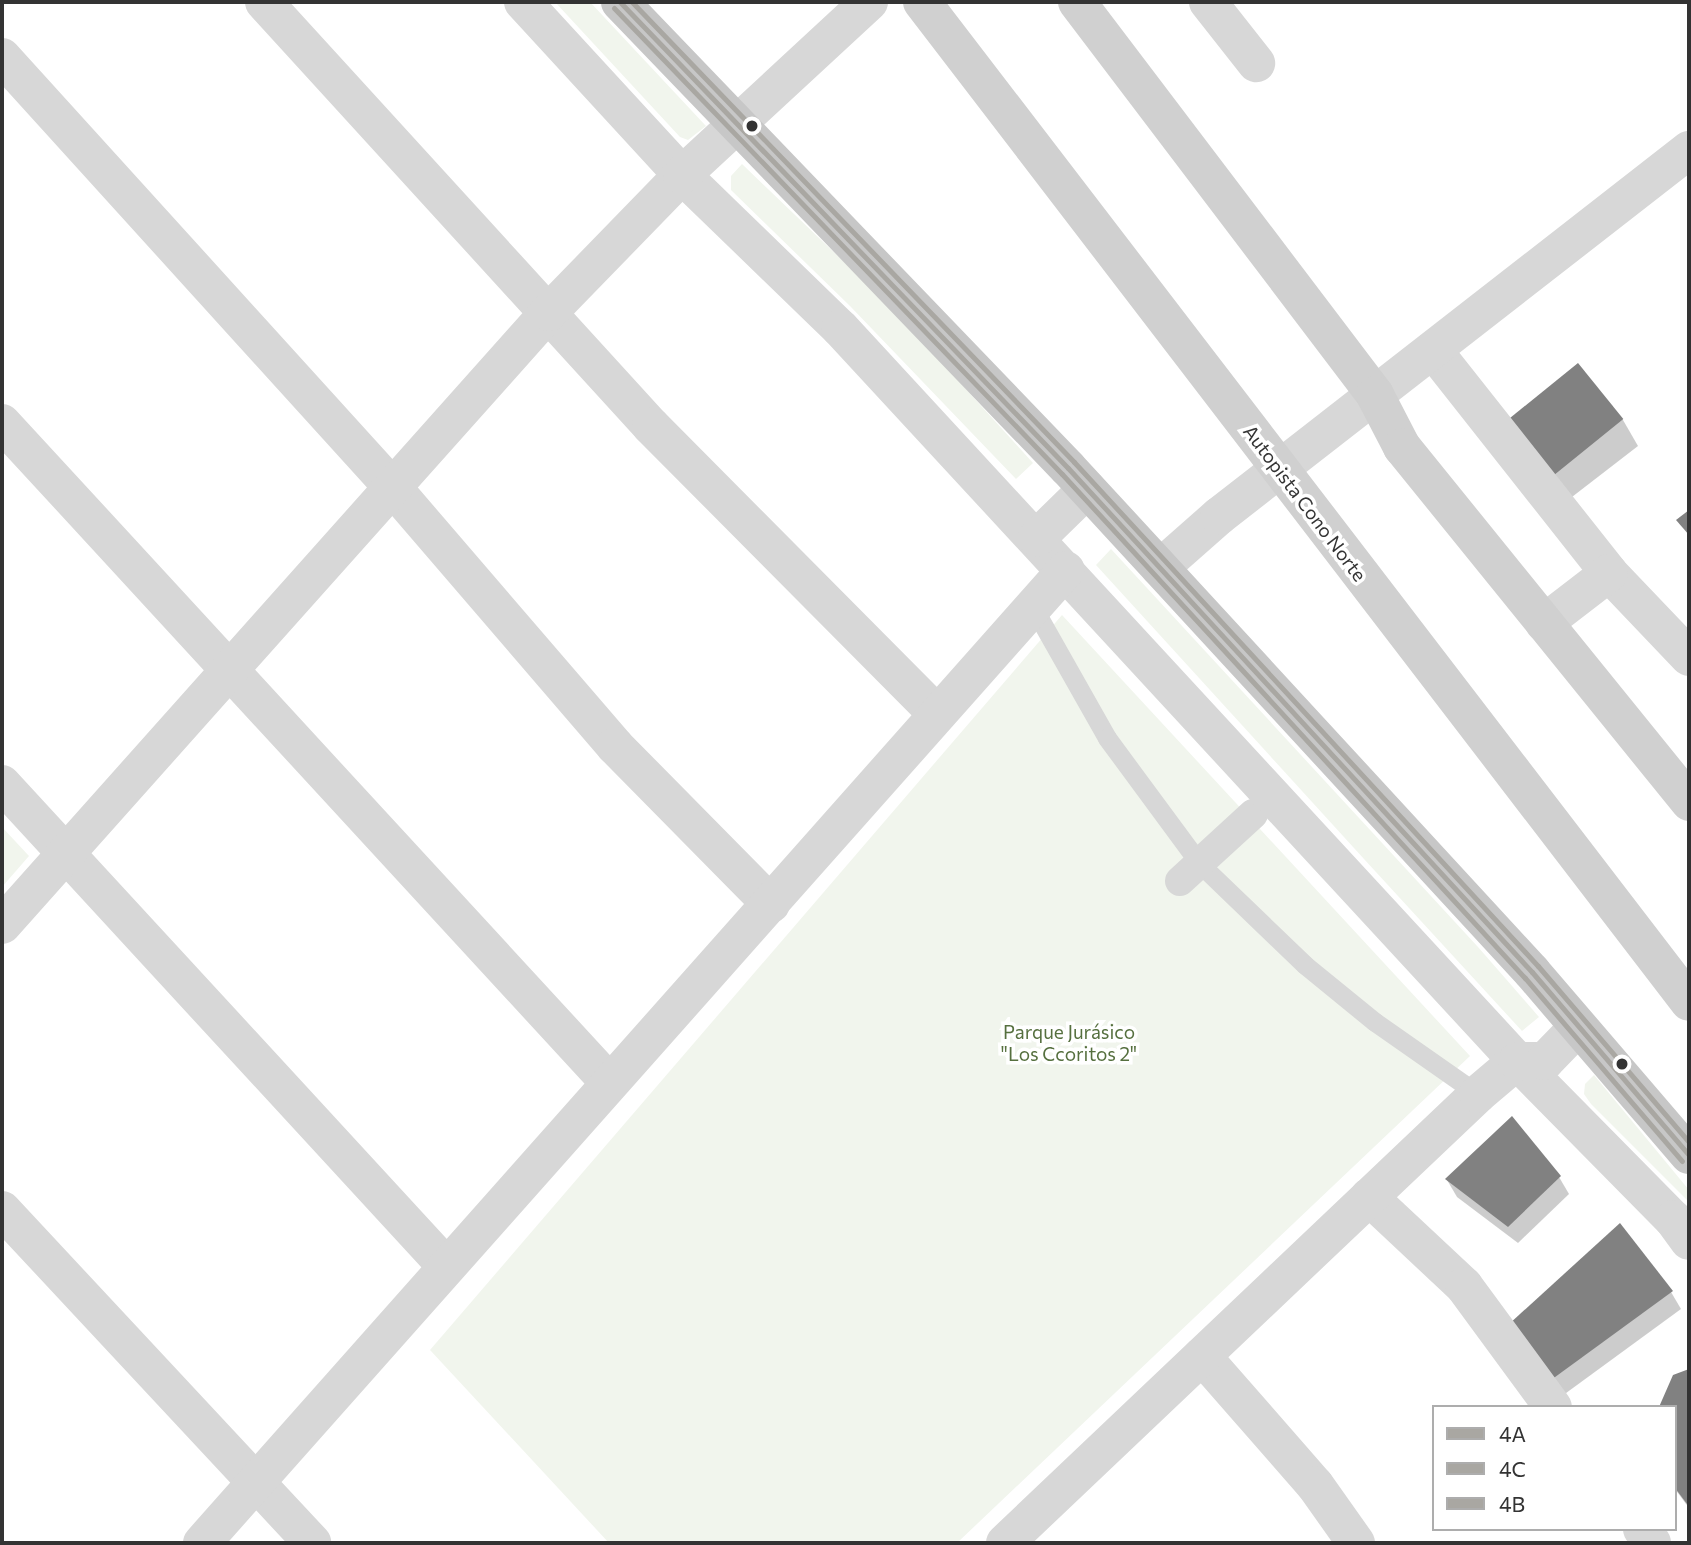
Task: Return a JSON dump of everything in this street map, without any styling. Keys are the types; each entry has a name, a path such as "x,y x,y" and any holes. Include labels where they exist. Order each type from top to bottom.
{"highway":[{"path":"620,2 736,127 871,260 1087,489 1578,1027 1689,1155"}],"main road":[{"name":"Autopista Cono Norte","path":"922,2 1689,1002"},
{"path":"1077,2 1375,395 1402,447 1689,802"}],"street":[{"path":"264,2 651,426 936,713"},
{"path":"523,2 682,175 840,328 1037,538 1517,1061 1673,1219 1689,1241"},
{"path":"2,925 230,668 394,489 549,312 682,175 869,2"},
{"path":"1208,2 1256,63"},
{"path":"2,57 394,489 615,746 771,904"},
{"path":"1160,568 1279,469 1689,150"},
{"path":"1433,350 1609,573 1689,657"},
{"path":"2,423 608,1081"},
{"path":"1037,538 1087,489"},
{"path":"202,1543 608,1081 771,904 936,713 1066,570"},
{"path":"1544,623 1609,573"},
{"path":"2,784 446,1266"},
{"path":"1190,872 1253,814"},
{"path":"1027,1536 1202,1356 1478,1094 1517,1061 1545,1061 1578,1027"},
{"path":"1369,1197 1464,1286 1552,1405"},
{"path":"2,1210 312,1543"},
{"path":"1202,1356 1315,1485 1356,1543"}],"lane":[{"path":"1033,607 1107,738 1190,872 1375,1022 1478,1094"}],"green space":[{"path":"555,2 590,2 706,126 688,140 680,137"},
{"path":"742,164 894,310 1033,463 1016,479 850,306 731,190 731,176"},
{"path":"1111,549 1478,947 1539,1017 1522,1031 1364,859 1096,565"},
{"name":"Parque Jurásico \"Los Ccoritos 2\"","path":"1062,615 1470,1056 957,1543 609,1543 430,1350"},
{"path":"2,827 29,856 2,887"},
{"path":"1594,1075 1689,1190 1689,1202 1591,1104 1584,1094 1585,1084"}],"building":[{"path":"1578,363 1623,419 1549,479 1504,423"},
{"path":"1689,510 1689,535 1676,520"},
{"path":"1512,1116 1561,1176 1508,1227 1445,1179"},
{"path":"1620,1223 1673,1291 1551,1380 1508,1325"},
{"path":"1689,1369 1687,1504 1677,1491 1677,1405 1660,1405 1673,1375"}],"transit line":[{"name":"4A","path":"620,2 1068,468 1532,972 1689,1155"},
{"name":"4B","path":"632,2 1074,462 1538,966 1689,1142"},
{"name":"4C","path":"614,8 1062,474 1525,978 1682,1161"}]}
